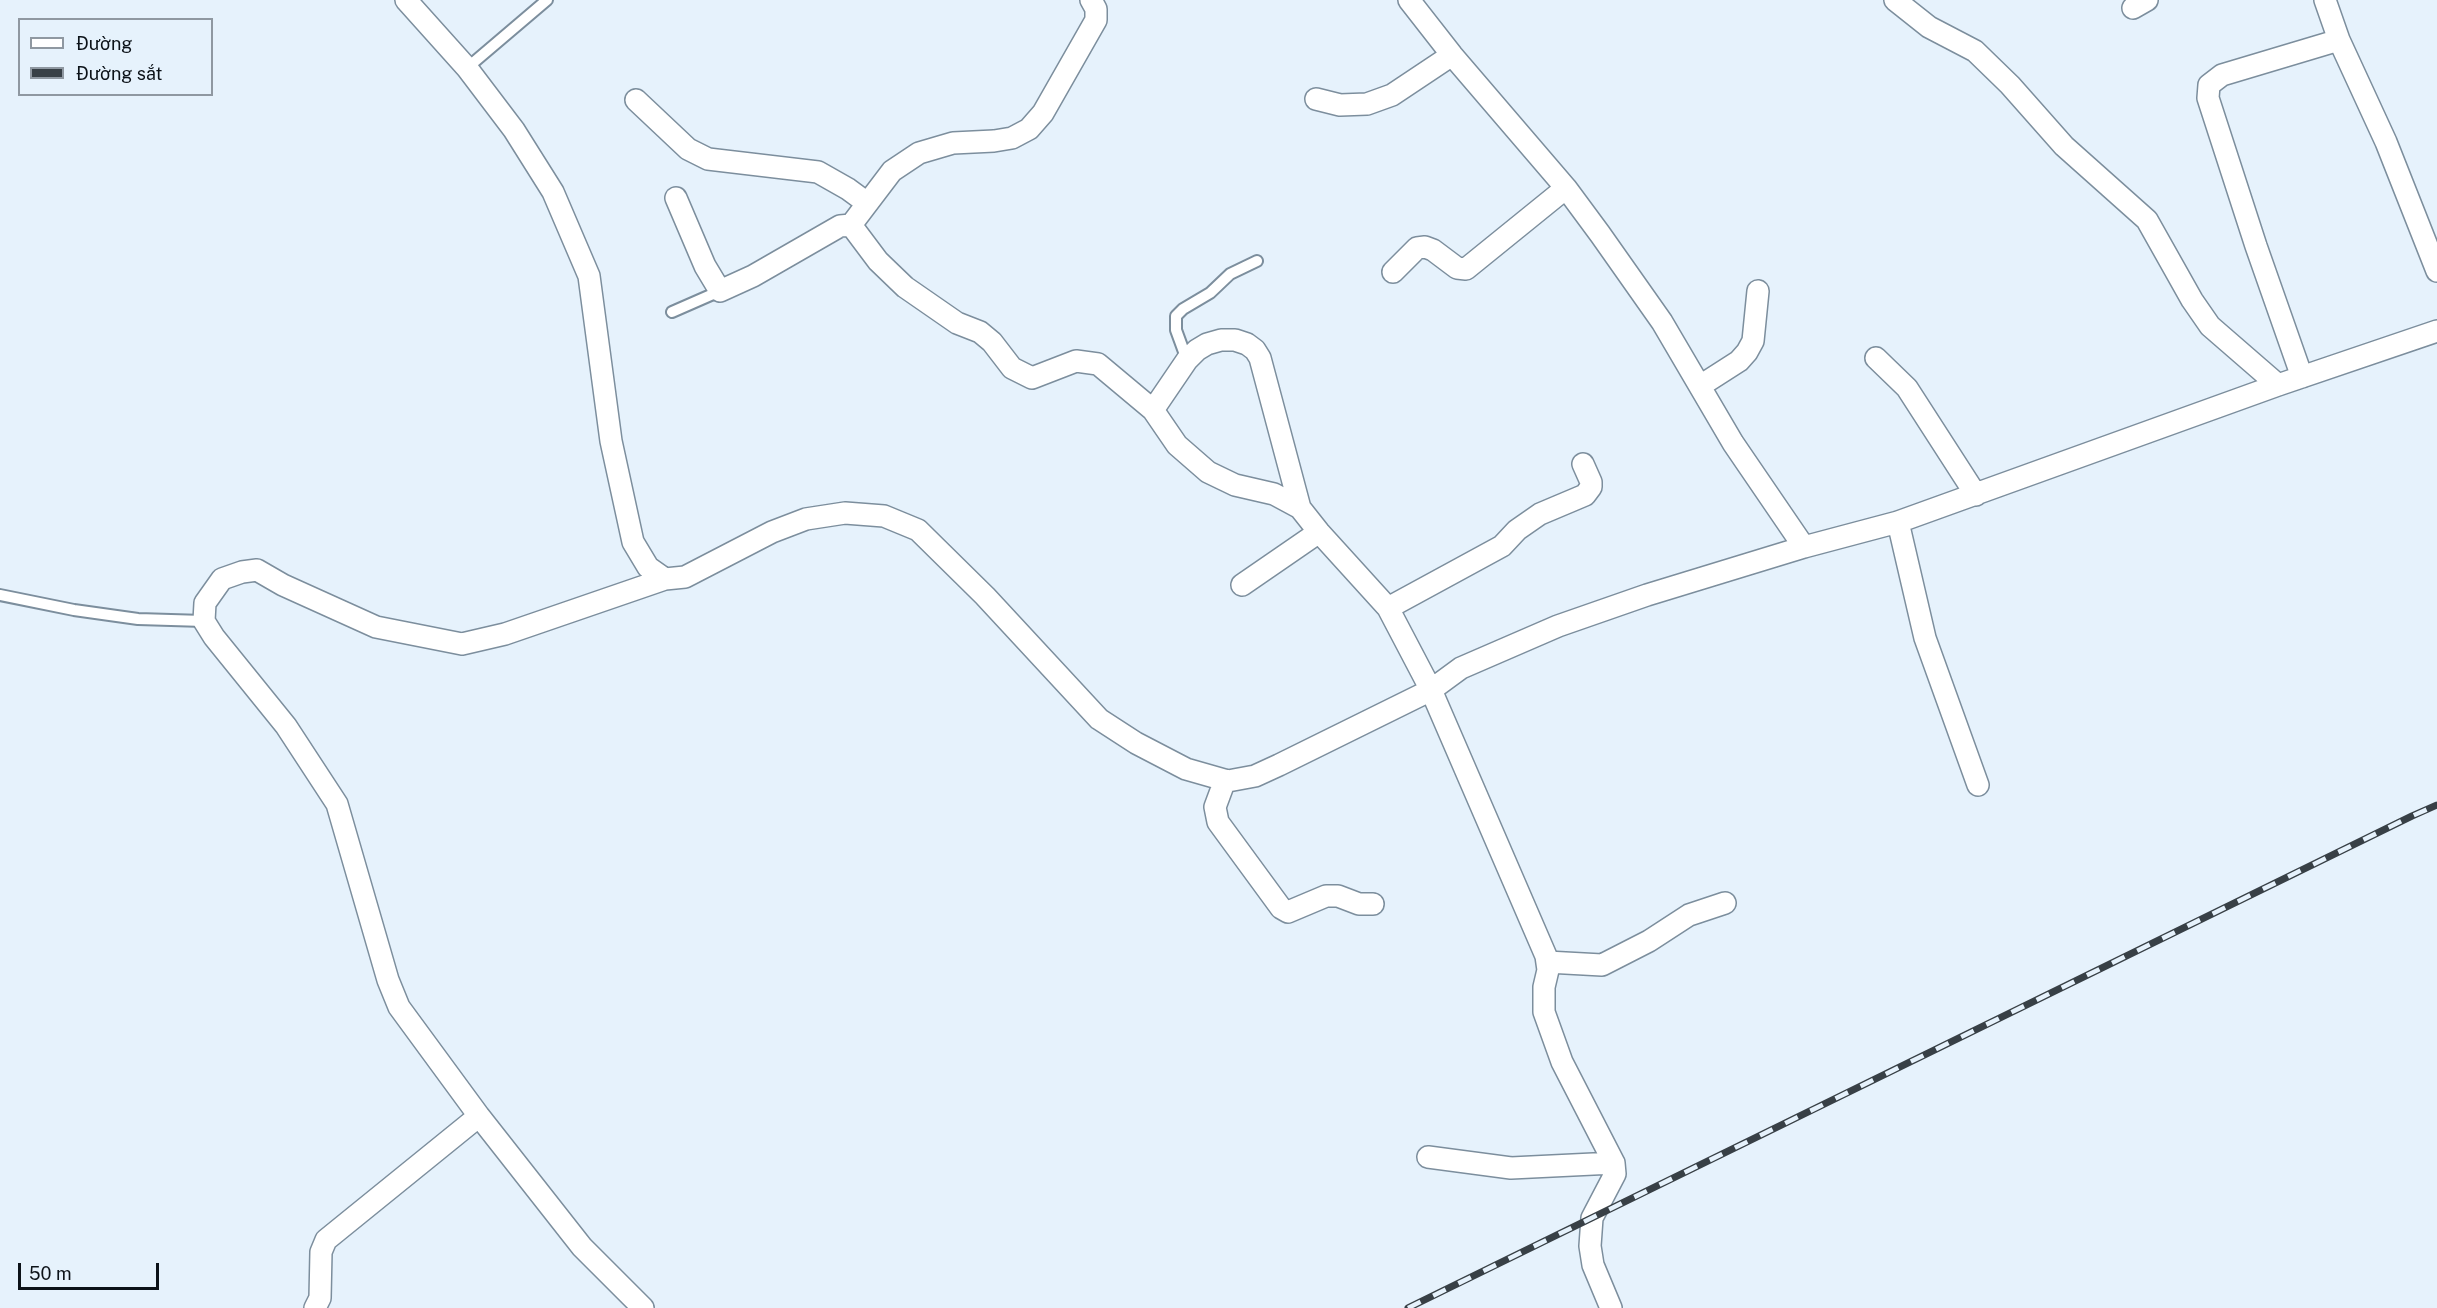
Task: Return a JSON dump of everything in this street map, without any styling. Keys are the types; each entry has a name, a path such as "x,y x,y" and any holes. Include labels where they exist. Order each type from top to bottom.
{"street":[{"path":"406,0 467,68 514,130 553,192 589,276 611,441 633,542 648,567 665,579"},
{"path":"675,198 705,266 720,291 753,276 840,226 851,225 892,171 919,153 953,143 1012,138 1029,129 1043,113 1096,20 1096,9 1091,0"},
{"path":"1409,0 1452,55 1566,188 1662,322 1733,443 1804,547"},
{"path":"1895,0 1929,27 1975,51 2010,85 2064,146 2147,220 2192,300 2210,326 2278,385"},
{"path":"2325,0 2339,40 2386,142 2437,271"},
{"path":"2302,377 2208,98 2209,85 2222,75 2339,40"},
{"path":"1316,99 1340,105 1367,104 1392,95 1452,55"},
{"path":"636,100 688,149 708,159 818,172 867,203"},
{"path":"1393,272 1417,248 1425,247 1433,250 1457,268 1466,269 1566,188"},
{"path":"851,225 878,261 905,287 957,323 980,332 992,342 1012,368 1032,378 1076,361 1098,364 1153,410 1177,446 1208,472 1236,485 1274,494 1300,508 1388,608 1431,690 1547,962 1544,1012 1562,1062 1614,1163 1615,1174 1592,1218 1590,1246 1593,1264 1611,1308"},
{"path":"1700,386 1739,361 1748,352 1753,341 1758,291"},
{"path":"643,1308 582,1247 479,1116 399,1007 388,980 337,804 286,726 214,637 204,621 205,603 222,579 257,570 283,585 376,627 462,644 505,634 665,579 685,577 772,532 806,519 845,513 884,516 918,530 985,596 1099,719 1136,743 1186,768 1225,780 1255,776 1431,690 1461,668 1558,626 1647,595 1804,547 1898,522 2278,385 2437,331"},
{"path":"1153,410 1186,360 1207,344 1221,340 1235,340 1247,344 1256,350 1260,358 1300,508"},
{"path":"1876,358 1907,388 1976,495"},
{"path":"1388,608 1502,546 1517,530 1540,514 1585,495 1589,491 1591,482 1582,464"},
{"path":"1898,522 1925,638 1978,785"},
{"path":"1242,585 1319,532"},
{"path":"1225,780 1215,807 1218,822 1281,908 1287,912 1326,896 1338,896 1359,904 1373,904"},
{"path":"1547,962 1602,965 1639,946 1689,915 1725,903"},
{"path":"315,1308 320,1298 321,1252 326,1240 479,1116"},
{"path":"1428,1156 1511,1168 1614,1163"}],"lane":[{"path":"467,68 547,0"},
{"path":"1186,360 1176,330 1176,316 1183,309 1210,293 1230,274 1257,261"},
{"path":"672,312 720,291"},
{"path":"0,595 75,610 138,619 204,621"}],"railway":[{"path":"1408,1308 2437,805"}]}
